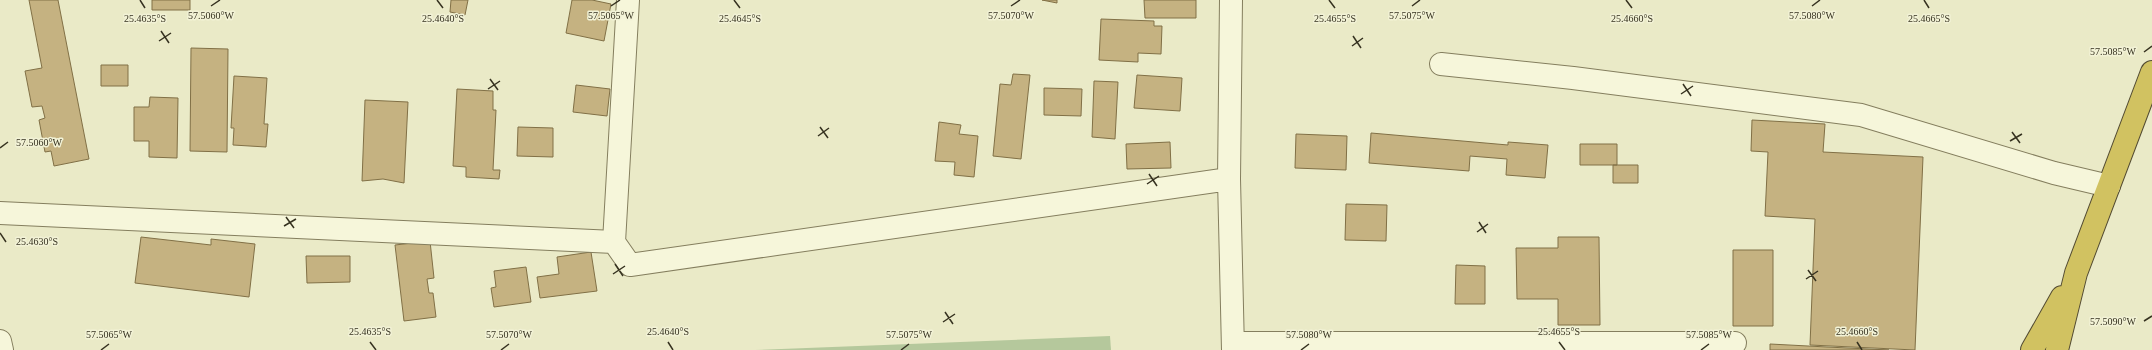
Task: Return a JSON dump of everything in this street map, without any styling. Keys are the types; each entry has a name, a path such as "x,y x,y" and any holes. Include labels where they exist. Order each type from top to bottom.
{"highway":[{"path":"2057,350 2076,273 2152,72"},
{"path":"2032,350 2076,273"}],"street":[{"path":"628,0 614,242 630,265 1229,178"},
{"path":"1231,0 1229,178 1233,346 1735,343"},
{"path":"1441,64 1573,78 1861,115 2054,173 2109,186"},
{"path":"0,213 614,242"},
{"path":"0,341 2,350"}],"green space":[{"path":"1110,336 1111,350 755,350"}],"building":[{"path":"29,0 58,0 89,159 54,166 51,151 45,152 39,120 45,118 42,106 32,107 25,71 42,68"},
{"path":"152,0 190,0 190,10 152,10"},
{"path":"451,0 468,0 465,15 450,12"},
{"path":"572,0 592,0 611,4 604,41 566,33"},
{"path":"1042,0 1057,0 1057,3"},
{"path":"1144,0 1196,0 1196,18 1145,18"},
{"path":"1101,19 1154,21 1154,26 1162,26 1161,54 1138,53 1138,62 1099,60"},
{"path":"191,48 228,49 227,152 190,151"},
{"path":"101,65 128,65 128,86 101,86"},
{"path":"1013,74 1030,75 1021,159 993,156 1000,84 1011,85"},
{"path":"1137,75 1182,78 1180,111 1134,108"},
{"path":"234,76 267,78 264,124 268,124 266,147 233,145 234,128 231,128"},
{"path":"1094,81 1118,82 1115,139 1092,137"},
{"path":"576,85 610,89 607,116 573,112"},
{"path":"1044,88 1082,89 1081,116 1044,115"},
{"path":"457,89 493,91 493,110 496,110 493,170 500,170 499,179 466,177 466,167 453,166"},
{"path":"150,97 178,98 177,158 149,157 149,141 134,141 134,107 149,107"},
{"path":"365,100 408,102 404,183 383,179 362,181"},
{"path":"1752,120 1825,124 1823,152 1923,157 1915,350 1810,345 1815,219 1765,216 1768,152 1751,151"},
{"path":"939,122 961,125 959,134 978,136 974,177 954,175 955,162 935,161"},
{"path":"518,127 553,128 553,157 517,156"},
{"path":"1371,133 1508,145 1508,142 1548,145 1545,178 1506,175 1507,159 1470,156 1469,171 1369,163"},
{"path":"1296,134 1347,136 1346,170 1295,168"},
{"path":"1170,142 1171,168 1127,169 1126,144"},
{"path":"1580,144 1617,144 1617,165 1580,165"},
{"path":"1613,165 1638,165 1638,183 1613,183"},
{"path":"1346,204 1387,205 1386,241 1345,240"},
{"path":"141,237 211,245 211,239 255,244 249,297 135,283"},
{"path":"1558,237 1599,237 1600,325 1558,325 1558,299 1517,299 1516,248 1558,248"},
{"path":"430,241 434,278 427,279 429,293 433,293 436,317 404,321 395,245"},
{"path":"1733,250 1773,250 1773,326 1733,326"},
{"path":"591,252 597,291 540,298 537,277 559,274 557,257"},
{"path":"306,256 350,256 350,282 307,283"},
{"path":"1456,265 1485,266 1485,304 1455,304"},
{"path":"526,267 531,302 494,307 491,288 496,287 494,271"},
{"path":"1770,344 1827,347 1889,350 1770,350"}]}
